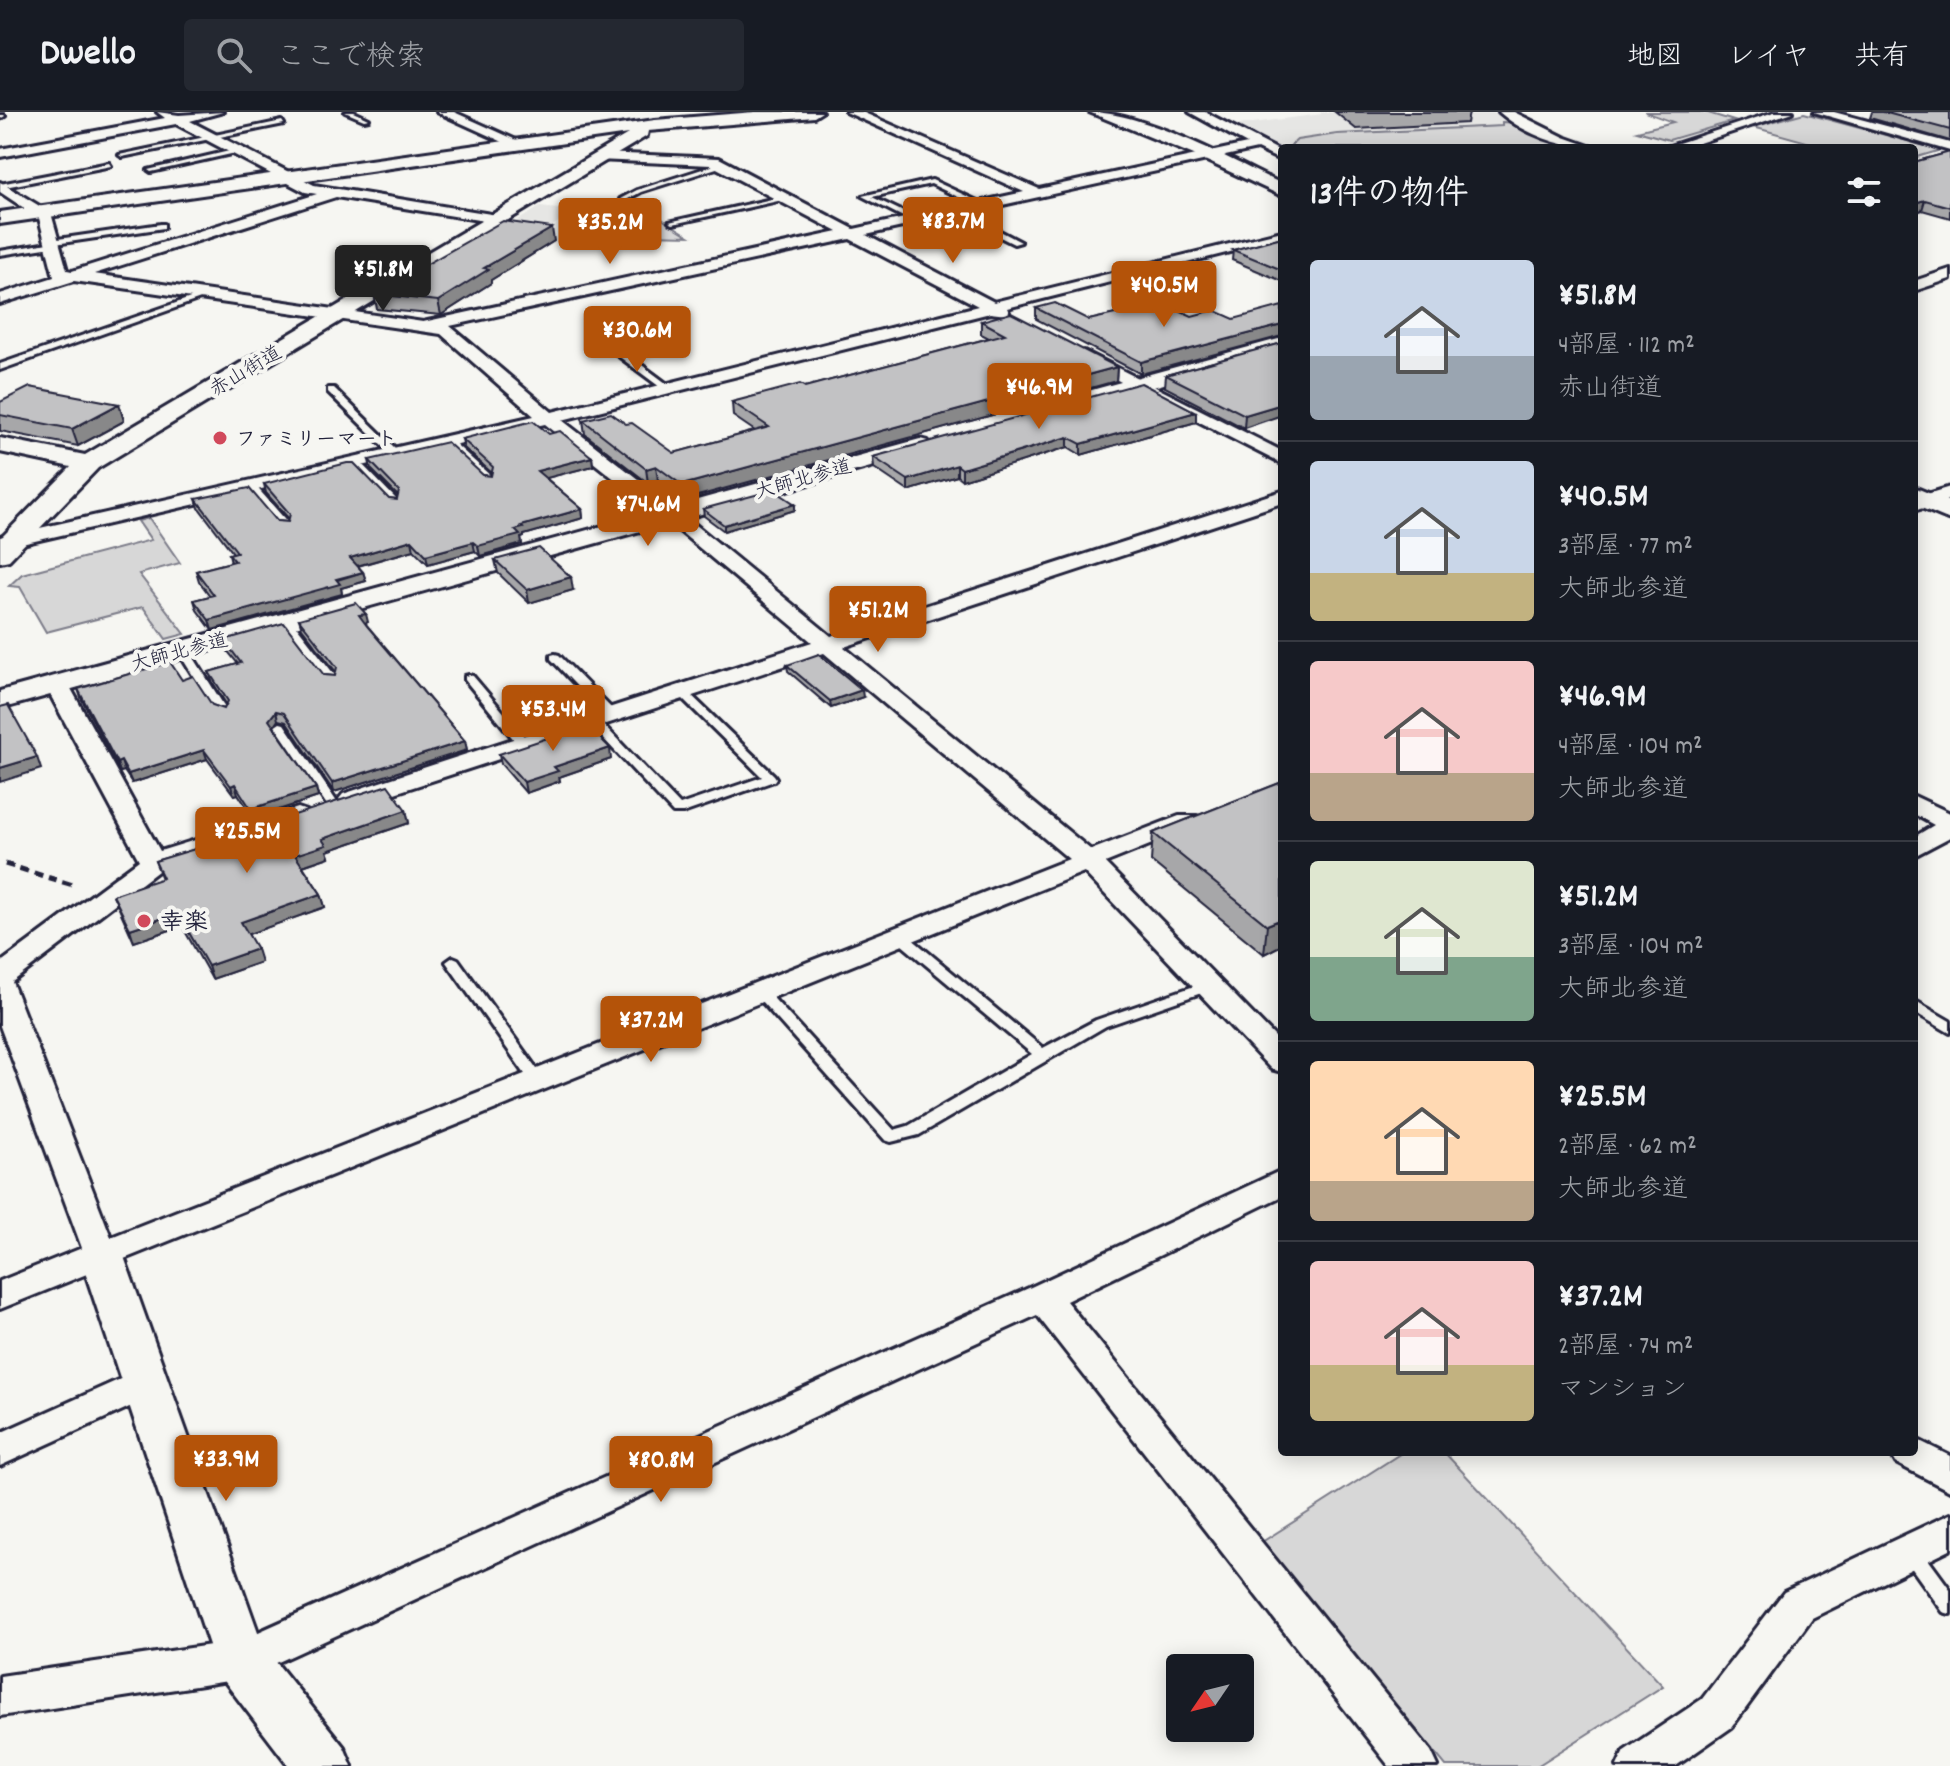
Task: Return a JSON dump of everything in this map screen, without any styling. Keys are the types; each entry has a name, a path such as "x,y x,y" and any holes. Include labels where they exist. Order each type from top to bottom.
{"street":[{"path":"163,112 310,189 497,219"},
{"path":"0,153 217,112"},
{"path":"443,112 519,144"},
{"name":"赤山街道","path":"6,545 89,463 676,112"},
{"path":"0,218 655,125 814,112"},
{"path":"852,112 1037,193"},
{"path":"1097,112 1207,156 1278,189"},
{"path":"1195,112 1278,155"},
{"path":"1505,112 1559,140 1574,144"},
{"path":"1683,144 1787,112"},
{"path":"1820,112 1950,147"},
{"path":"423,327 1260,145"},
{"path":"1926,161 1950,154"},
{"path":"602,157 714,161 1013,319"},
{"path":"0,186 46,216 60,274 446,330 548,418 831,645 1088,861 1278,1058"},
{"path":"0,299 332,194"},
{"path":"6,545 548,418 1278,236"},
{"path":"1927,265 1950,273"},
{"path":"1918,285 1950,273"},
{"path":"1078,401 1278,345"},
{"path":"1065,346 1278,456"},
{"name":"大師北参道","path":"0,700 943,439"},
{"path":"0,445 89,463"},
{"path":"0,977 153,862 1278,498"},
{"path":"57,685 153,862"},
{"path":"1918,806 1950,825 1918,845"},
{"path":"0,1295 1213,811"},
{"path":"0,987 101,1254 241,1660 324,1766"},
{"path":"0,1696 241,1660 1043,1297 1278,1184"},
{"path":"1043,1297 1416,1766"},
{"path":"0,1450 145,1383"},
{"path":"1916,1456 1950,1475"},
{"path":"1639,1766 1717,1713 1798,1605 1950,1531"}],"lane":[{"path":"348,112 366,119"},
{"path":"122,155 282,123"},
{"path":"151,170 238,151"},
{"path":"0,186 109,165"},
{"path":"624,199 639,191 721,165"},
{"path":"913,220 865,196 932,182 982,205"},
{"path":"673,222 785,198"},
{"path":"955,211 1017,242"},
{"path":"0,253 161,226"},
{"path":"0,367 205,296"},
{"path":"620,353 667,388"},
{"path":"331,390 394,452"},
{"path":"447,441 490,480"},
{"path":"354,461 396,504"},
{"path":"251,486 286,527"},
{"path":"287,621 333,680"},
{"path":"183,650 222,712"},
{"path":"555,657 678,810 770,778 683,693"},
{"path":"469,678 524,744"},
{"path":"280,727 333,805"},
{"path":"900,936 1042,1055"},
{"path":"453,962 537,1080"},
{"path":"760,992 891,1136 913,1131 1101,1023 1208,986"},
{"path":"1918,1008 1950,1028"},
{"path":"1910,1550 1950,1605"}],"path":[{"path":"5,864 106,895"}],"shaded area":[{"path":"1319,112 1500,112 1568,144 1278,144 1278,150 1229,126 1322,114"},
{"path":"1645,112 1711,112 1708,113 1734,121 1669,140 1637,131 1673,122"},
{"path":"1804,113 1941,150 1918,157 1918,144 1814,144 1753,127"},
{"path":"1502,122 1530,128 1566,144 1292,144 1297,140 1337,134 1502,126"},
{"path":"540,207 576,211 549,228 512,224"},
{"path":"644,208 689,236 606,234"},
{"path":"149,518 180,563 139,574 185,634 166,639 143,607 46,632 20,587 9,586 22,574 151,540 138,521"},
{"path":"1397,1456 1448,1456 1663,1686 1537,1766 1446,1766 1262,1542"}],"building":[{"path":"1883,112 1950,112 1950,130"},
{"path":"1950,152 1950,207 1925,200 1918,202 1918,161"},
{"path":"503,221 552,228 484,268 489,269 438,301 374,294"},
{"path":"1278,238 1278,268 1233,250"},
{"path":"1055,303 1089,320 1164,303 1192,316 1214,310 1234,319 1278,307 1278,326 1141,362 1036,308"},
{"path":"1011,313 1117,367 682,485 656,466 646,469 583,420 611,413 626,424 632,423 674,453 769,427 732,402 800,384 805,387 1005,334 981,321"},
{"path":"1278,344 1278,405 1245,415 1166,375"},
{"path":"1141,383 1196,412 1081,444 1068,437 962,469 957,465 908,480 873,457"},
{"path":"30,387 119,404 72,429 0,415 0,402"},
{"path":"533,421 549,434 560,431 592,457 537,471 582,509 521,526 523,528 515,530 520,535 478,546 473,542 426,555 412,540 350,558 363,572 336,579 340,584 209,620 194,600 214,595 196,571 235,561 229,554 237,552 196,499 249,488 277,521 288,522 290,514 264,484 354,463 389,499 397,500 399,491 369,460 447,442 483,475 491,476 493,467 462,439"},
{"path":"774,490 795,504 724,525 703,509"},
{"path":"539,548 571,577 527,590 495,560"},
{"path":"356,603 366,614 359,615 367,626 465,741 332,783 284,713 276,711 269,720 316,788 251,809 235,784 231,786 204,750 128,774 121,761 117,763 78,689 170,662 182,680 193,676 212,705 224,709 228,701 209,672 241,663 224,640 284,623 324,675 335,676 337,667 299,619"},
{"path":"819,654 862,690 830,701 787,665"},
{"path":"8,705 37,757 0,768 0,707"},
{"path":"587,725 610,748 554,767 558,771 524,782 499,754"},
{"path":"1278,784 1278,921 1267,925 1153,833"},
{"path":"388,785 406,810 322,839 326,845 295,855 321,894 241,922 257,949 208,966 178,913 130,929 113,895 163,878 155,861 265,828 263,825"}],"place":[{"name":"ファミリーマート","path":"220,438"},
{"name":"幸楽","path":"144,921"}]}
